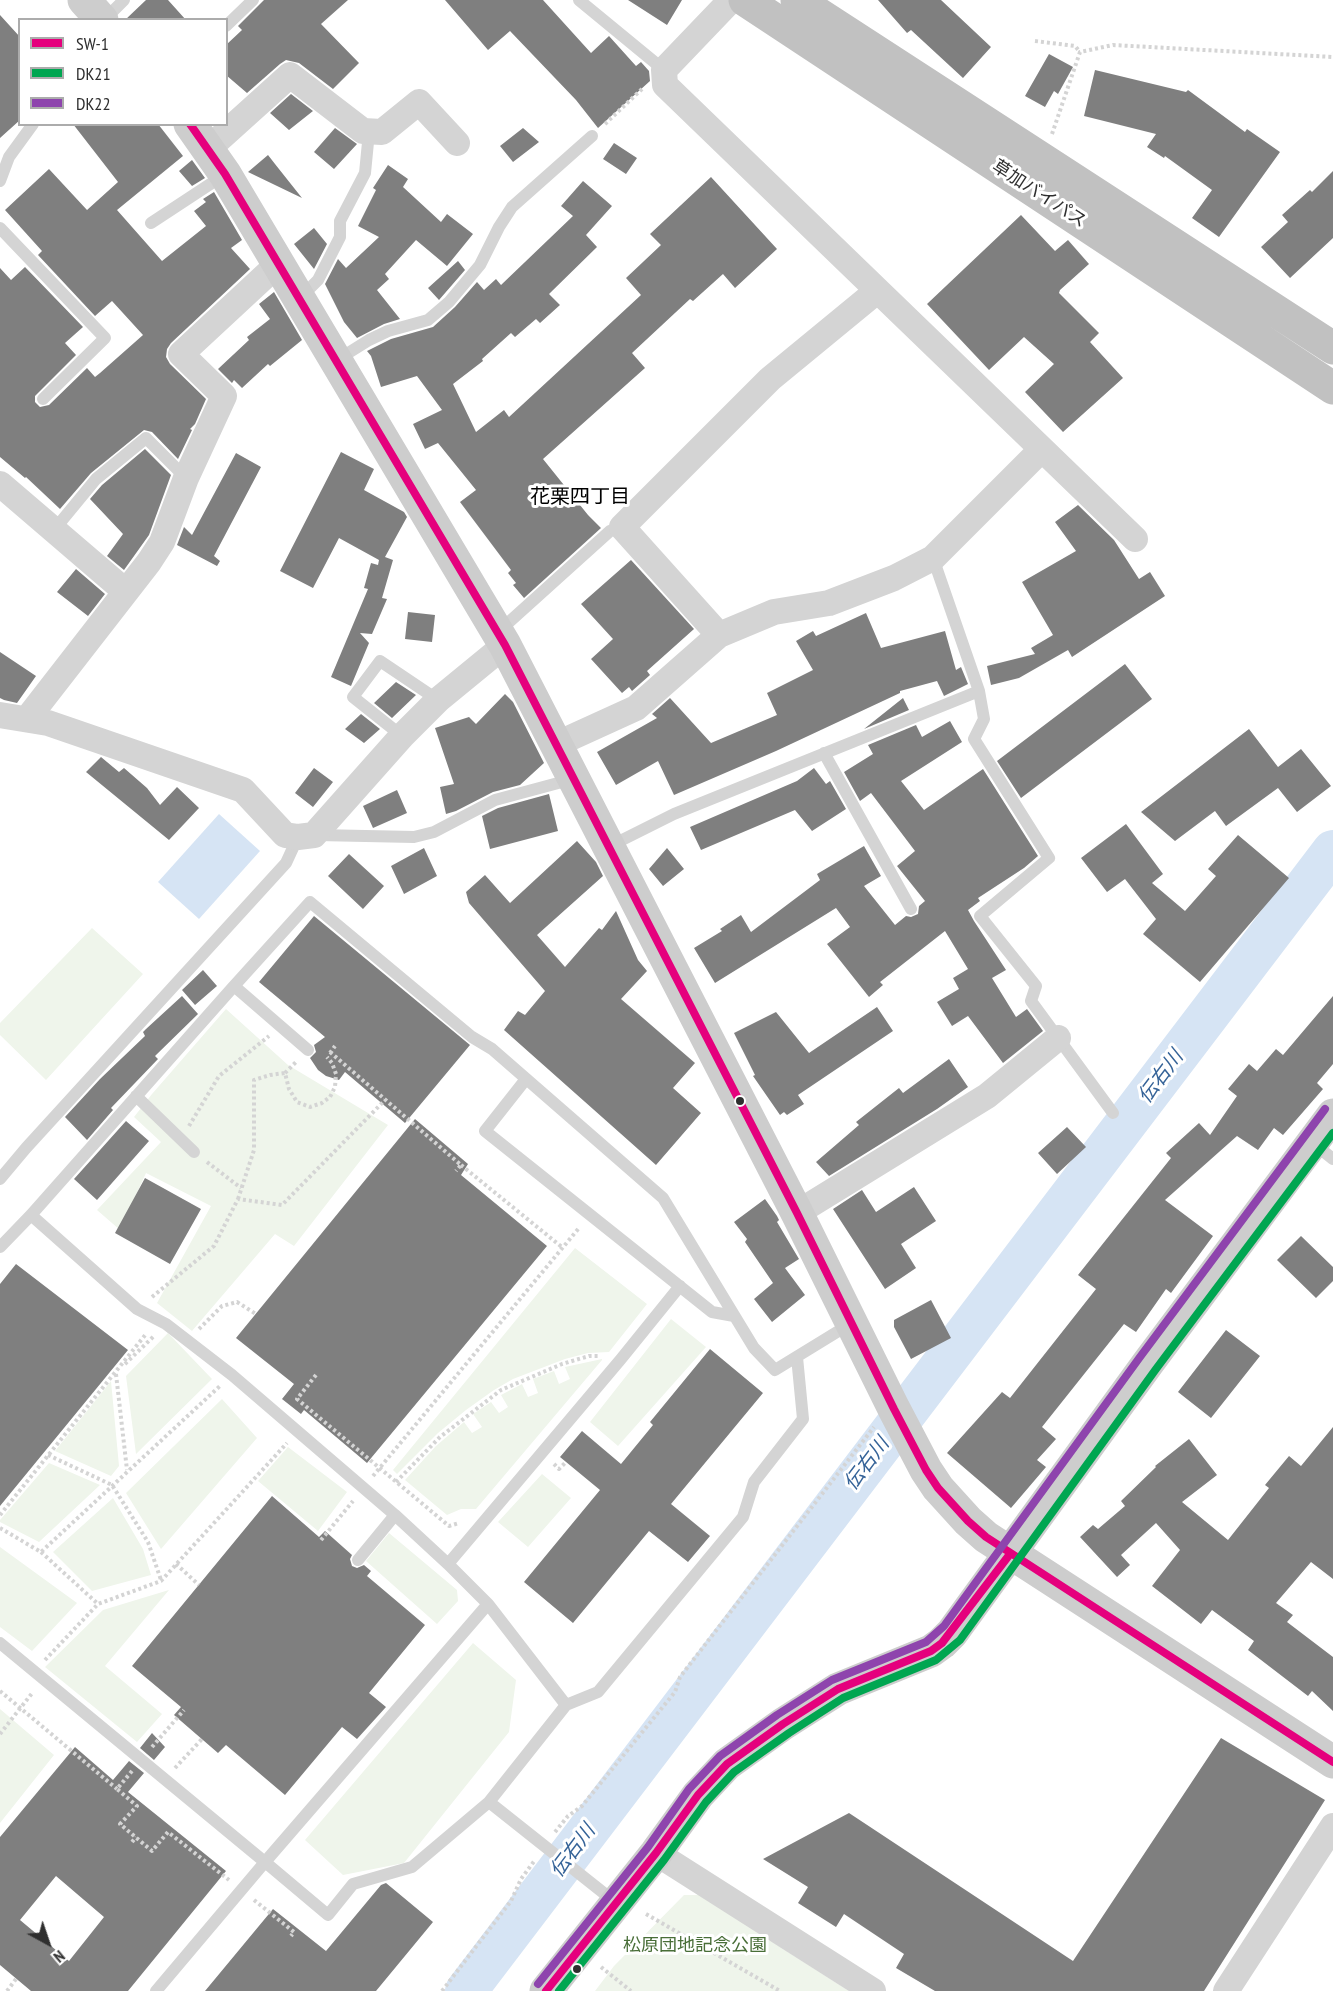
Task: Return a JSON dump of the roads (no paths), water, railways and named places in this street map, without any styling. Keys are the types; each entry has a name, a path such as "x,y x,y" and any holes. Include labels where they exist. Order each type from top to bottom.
{"highway":[{"name":"草加バイパス","path":"745,0 1333,388"},
{"name":"草加バイパス","path":"797,0 1333,348"}],"street":[{"path":"84,0 101,18"},
{"path":"731,0 664,70 665,85 1135,539"},
{"path":"457,143 419,102 382,132 363,131 290,75 207,149 502,638 852,1323 887,1414 938,1488 968,1521 1010,1554 1333,1762"},
{"path":"27,718 149,562 162,542 186,478 224,396 181,354 278,264"},
{"path":"719,635 622,527 770,379 878,291"},
{"path":"557,744 636,708 719,635 774,612 828,603 894,578 933,558 1041,450"},
{"path":"0,484 125,591"},
{"path":"0,715 48,723 243,790 285,835 306,836 402,736 502,638"},
{"path":"797,1213 987,1096 1058,1038"},
{"path":"546,1991 631,1908 667,1860 698,1795 727,1764 838,1689 931,1651 942,1643 1010,1554 1148,1363 1323,1151 1333,1116"},
{"path":"1226,1991 1333,1826"},
{"path":"667,1860 873,1991"}],"lane":[{"path":"105,18 124,0"},
{"path":"228,24 253,0"},
{"path":"579,0 664,70"},
{"path":"0,181 9,157 32,126"},
{"path":"299,299 318,280 340,237 340,221 365,173 369,132"},
{"path":"336,361 388,331 413,326 428,320 450,302 480,265 512,207 592,136"},
{"path":"151,223 207,149"},
{"path":"0,228 105,338 43,399"},
{"path":"54,530 96,479 146,438 186,478"},
{"path":"502,638 610,531 622,527"},
{"path":"933,558 979,691 984,719 974,739 1049,858 980,916 1036,986 1031,1001 1113,1113"},
{"path":"402,736 353,697 380,661 438,700"},
{"path":"609,847 674,814 979,691"},
{"path":"824,753 911,909"},
{"path":"0,1179 286,863 306,836 414,837 434,832 495,800 574,778"},
{"path":"0,1246 31,1215 309,902 472,1037 492,1049 663,1198 754,1348 775,1370 852,1323"},
{"path":"234,986 308,1050"},
{"path":"526,1078 484,1131 712,1312 734,1316"},
{"path":"136,1096 194,1152"},
{"path":"31,1215 137,1309 161,1322 232,1375 448,1563 488,1604 566,1705"},
{"path":"448,1563 680,1286"},
{"path":"0,1642 328,1914 353,1884 412,1867 489,1802 566,1705 598,1692 743,1517 754,1482 803,1419 797,1357"},
{"path":"358,1560 395,1515"},
{"path":"156,1991 488,1604"},
{"path":"489,1802 546,1848 631,1908"}],"water":[{"path":"219,814 260,851 199,919 158,882"}],"waterway":[{"name":"伝右川","path":"466,1991 1333,851"}],"district":[{"name":"花栗四丁目","path":"580,497"}],"park label":[{"name":"松原団地記念公園","path":"695,1946"}]}
